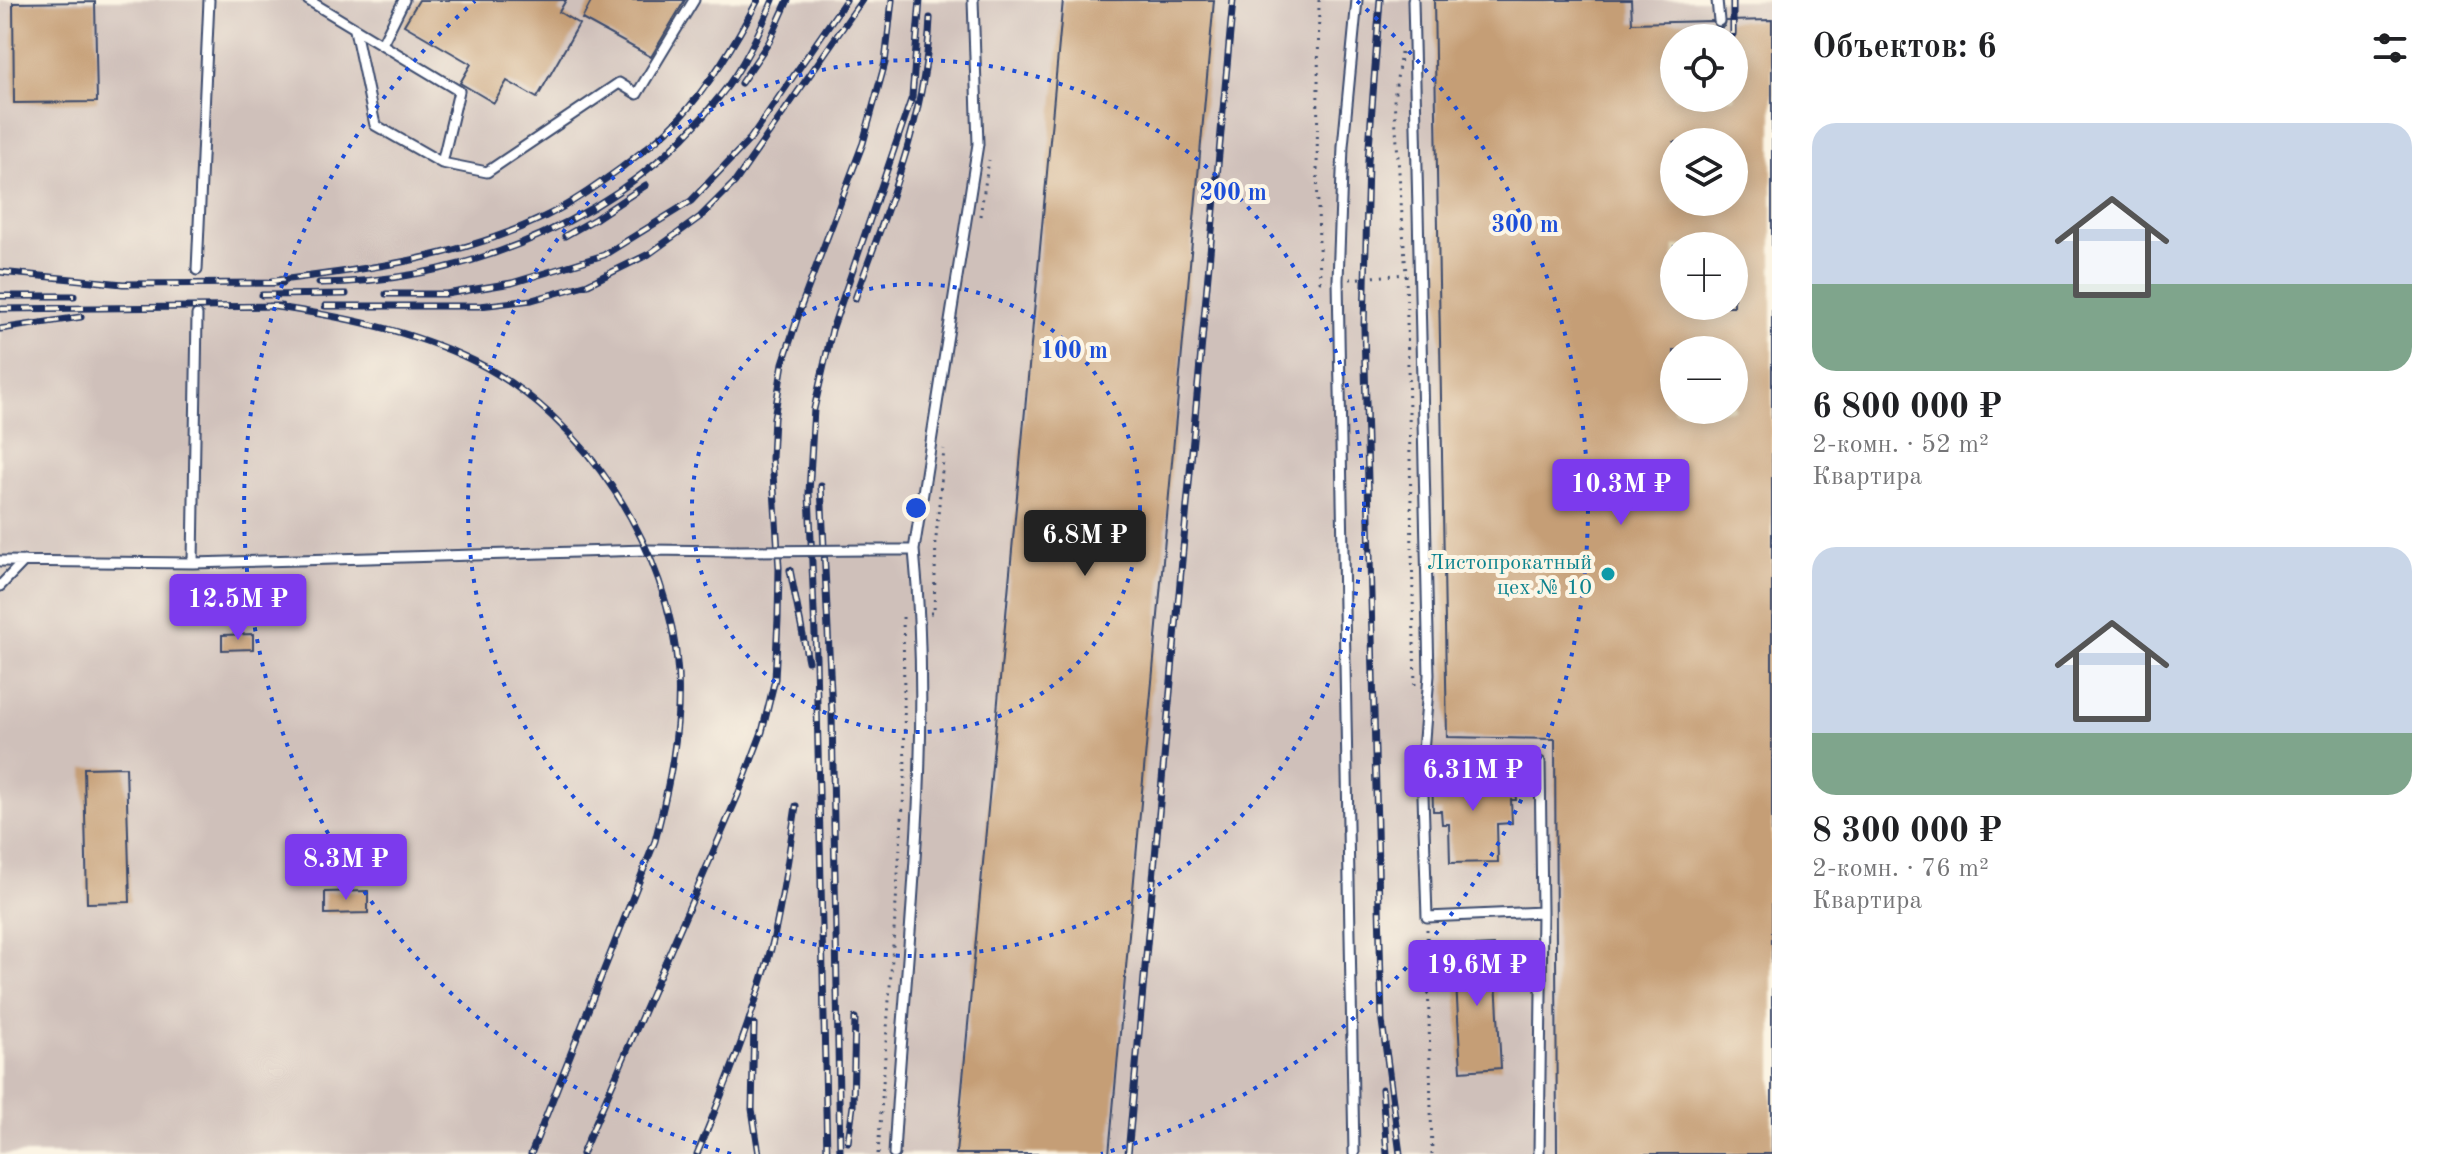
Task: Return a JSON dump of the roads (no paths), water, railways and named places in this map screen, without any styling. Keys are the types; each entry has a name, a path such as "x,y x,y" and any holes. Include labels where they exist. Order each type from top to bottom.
{"lane":[{"path":"197,270 209,0"},
{"path":"308,0 459,91 442,163"},
{"path":"382,44 404,0"},
{"path":"355,30 375,125 442,163 487,172 619,83 637,94 694,0"},
{"path":"894,1154 921,785 921,614 914,550 978,144 973,0"},
{"path":"1354,1154 1338,280 1343,146 1357,0"},
{"path":"1413,0 1429,675 1422,765 1427,917 1542,912"},
{"path":"1717,0 1719,21"},
{"path":"193,563 197,315"},
{"path":"0,561 193,563 647,550 914,550"},
{"path":"0,586 24,561"},
{"path":"1422,765 1540,762 1539,1154"}],"railway":[{"path":"272,281 376,267 445,252 512,231 564,206 621,168 677,121 721,63 758,0"},
{"path":"319,283 376,280 433,270 488,255 541,234 592,208 639,176 682,139 720,96 743,62 773,0"},
{"path":"741,83 769,42 788,0"},
{"path":"386,294 446,294 512,283 604,255 691,201 750,139 846,0"},
{"path":"325,306 480,306 532,300 588,284 649,254 700,217 735,182 862,0"},
{"path":"582,1154 738,795 762,732 775,679 779,568 772,458 774,418 783,363 863,143 885,63 892,0"},
{"path":"827,1154 816,658 809,493 814,409 832,330 912,97 920,0"},
{"path":"1128,1154 1233,0"},
{"path":"1380,0 1368,161 1364,327 1382,1021 1400,1154"},
{"path":"1733,0 1733,24"},
{"path":"855,299 913,126 927,55 930,18"},
{"path":"565,236 646,185"},
{"path":"0,272 123,284 283,283"},
{"path":"262,295 346,294"},
{"path":"0,296 74,296"},
{"path":"270,306 323,314 425,341 474,361 515,385 552,416 586,452 615,492 640,535 659,581 672,627 678,674 676,737 665,800 655,841 531,1154"},
{"path":"0,309 281,306"},
{"path":"0,329 81,317"},
{"path":"821,486 832,713 840,1154"},
{"path":"790,570 808,661"},
{"path":"697,1154 765,972 779,911 796,806"},
{"path":"848,1142 853,1106 855,1018"},
{"path":"754,1024 752,1109 759,1154"},
{"path":"1382,1089 1387,1154"}],"place":[{"name":"Листопрокатный цех № 10","path":"1608,574"}]}
